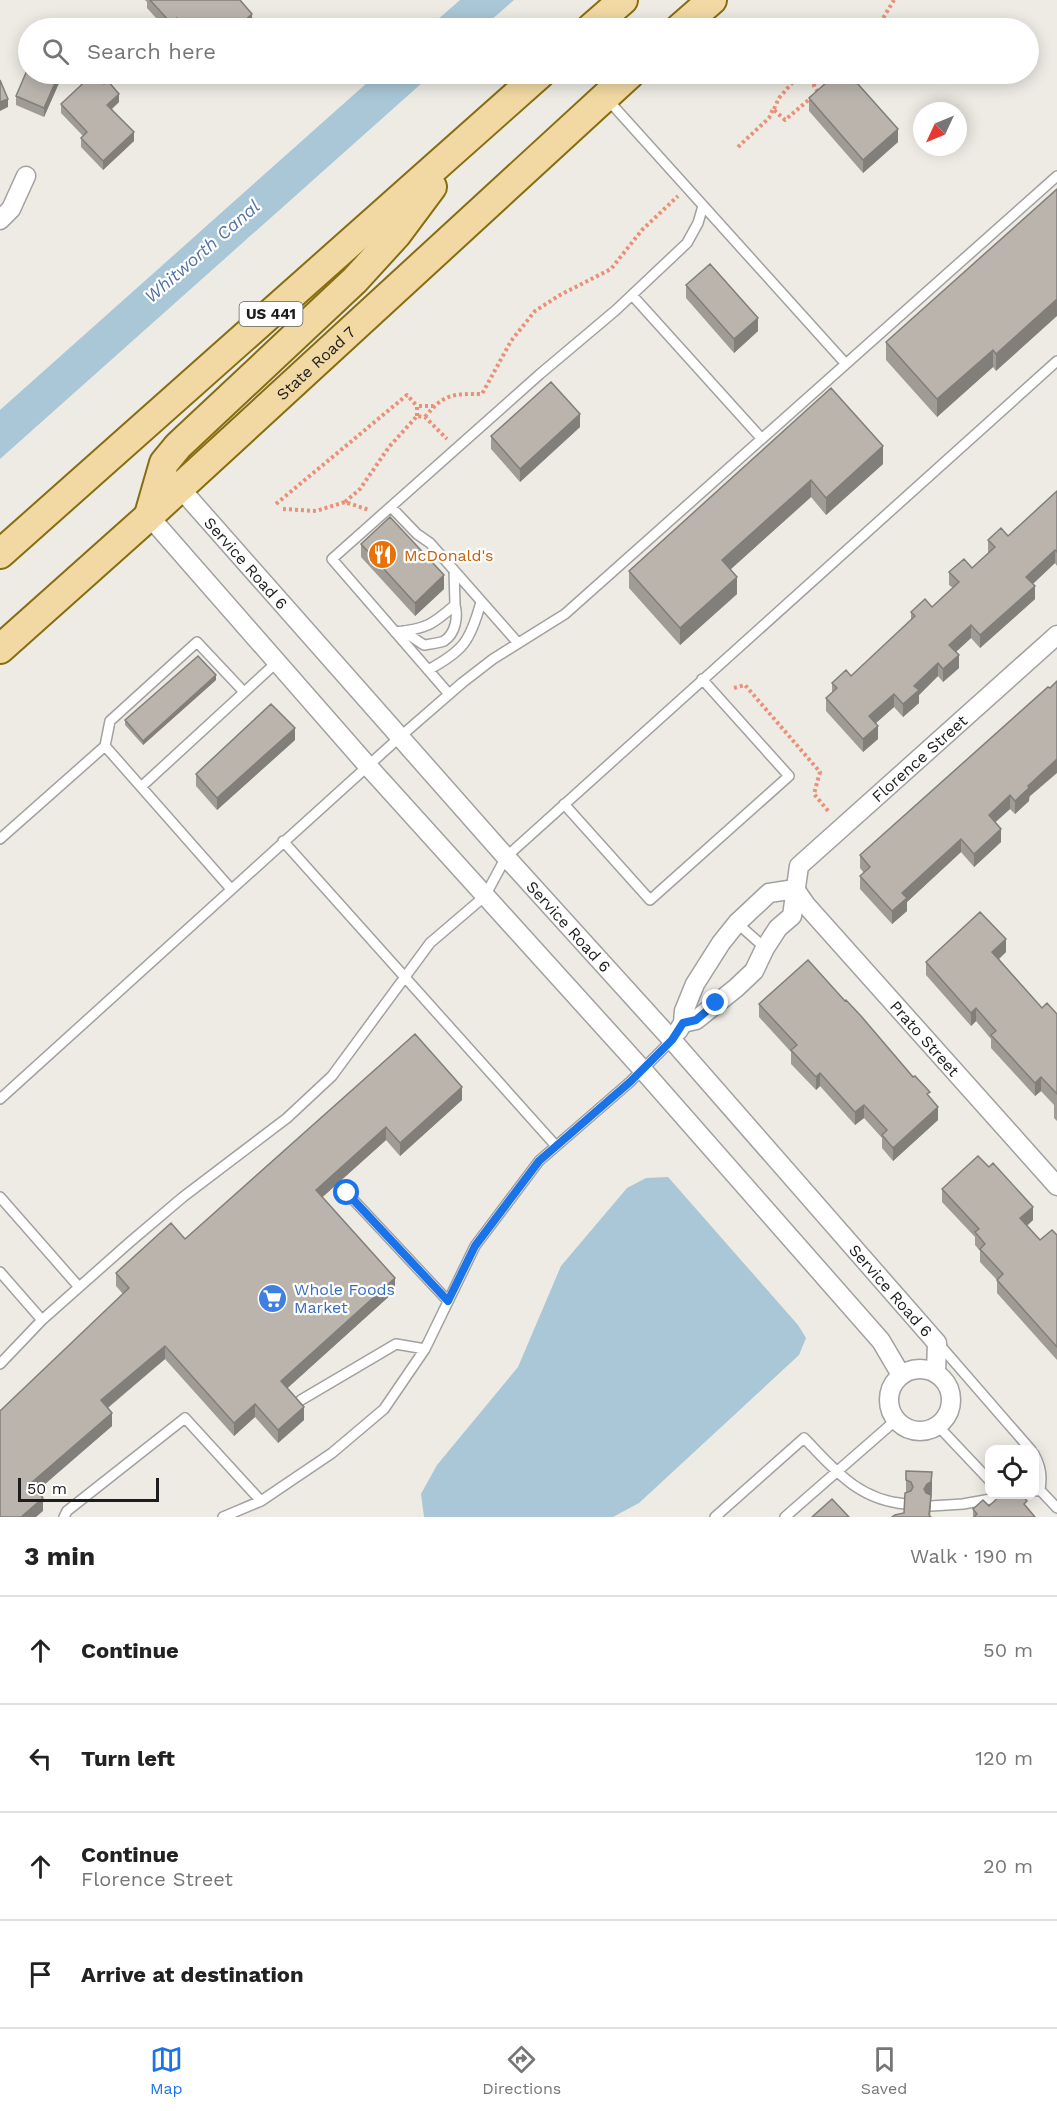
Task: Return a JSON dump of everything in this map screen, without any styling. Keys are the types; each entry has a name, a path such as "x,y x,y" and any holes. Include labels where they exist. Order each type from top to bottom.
{"main road":[{"path":"602,18 623,0"},
{"path":"691,18 712,0"},
{"name":"US 441","path":"0,554 529,84"},
{"name":"State Road 7","path":"0,649 180,488 618,84"},
{"path":"149,516 164,464 178,446 355,280 397,234 474,133"}],"street":[{"path":"0,220 11,209 26,176"},
{"name":"Service Road 6","path":"180,488 506,857 672,1040 937,1343 936,1373"},
{"path":"149,516 367,765 642,1070 881,1341 901,1375"},
{"name":"Florence Street","path":"683,1023 696,1020 754,971 778,928 792,916 799,866 1057,635"},
{"name":"Florence Street","path":"672,1040 683,1023 684,1011 695,984 721,943 737,923 770,893 795,890"},
{"name":"Prato Street","path":"795,890 1057,1186"},
{"path":"913,1369 926,1369 936,1373 945,1380 950,1390 952,1402 949,1414 938,1426 928,1431 916,1431 904,1427 896,1420 891,1410 889,1398 892,1386 901,1375 913,1369"}],"lane":[{"path":"604,96 845,363"},
{"path":"0,1099 448,694 493,659 565,614 1057,176"},
{"path":"448,694 399,632 332,559 632,295 687,243 698,224 703,206"},
{"path":"632,295 761,438"},
{"path":"0,1364 42,1320 79,1287 183,1197 287,1118 332,1076 430,943 485,896 506,857 1057,361"},
{"path":"392,507 417,534 430,543 518,643"},
{"path":"399,632 424,645 444,640 454,629 457,614 454,570"},
{"path":"428,670 450,658 466,644 481,602"},
{"path":"399,632 416,630 434,623 455,605"},
{"path":"0,839 105,746 110,721 196,642 244,692"},
{"path":"141,787 277,662"},
{"path":"564,804 650,900 789,776 702,680"},
{"path":"105,746 231,889"},
{"path":"283,841 556,1146"},
{"path":"737,923 765,948"},
{"path":"223,1517 261,1501 332,1453 384,1409 425,1349 475,1246 539,1161 642,1070 672,1040"},
{"path":"347,1193 448,1301"},
{"path":"0,1197 79,1287"},
{"path":"0,1272 42,1320"},
{"path":"937,1343 1027,1445"},
{"path":"301,1400 396,1344 425,1349"},
{"path":"64,1517 67,1511 185,1418 261,1501"},
{"path":"785,1517 896,1420"},
{"path":"938,1426 985,1476"},
{"path":"715,1517 804,1438 837,1472 863,1493 888,1503 906,1504"},
{"path":"1039,1463 1042,1476 1039,1485"},
{"path":"1039,1493 1057,1508"},
{"path":"931,1506 963,1504 988,1499"}],"path":[{"path":"883,18 894,0"},
{"path":"738,147 769,118 779,98 791,84"},
{"path":"814,84 818,92"},
{"path":"773,109 784,120 827,84"},
{"path":"425,417 434,406 453,394 482,394 511,341 535,311 610,269 642,230 678,196"},
{"path":"276,504 407,395 417,406 417,416 389,447 360,489 345,502 316,511 283,509"},
{"path":"417,406 434,406"},
{"path":"417,416 425,417 447,439"},
{"path":"345,502 373,511"},
{"path":"734,688 745,685 820,772 814,794 829,812"}],"water":[{"path":"460,0 514,0 493,18 439,18"},
{"name":"Whitworth Canal","path":"366,84 421,84 0,459 0,410"},
{"path":"668,1177 798,1325 806,1338 799,1355 639,1503 613,1517 424,1517 421,1494 437,1465 518,1367 561,1266 627,1188 646,1178"}],"building":[{"path":"150,0 240,0 252,14 247,18 166,18"},
{"path":"0,80 8,99 0,102"},
{"path":"21,84 55,84 44,108 16,96"},
{"path":"82,84 110,84 119,94 107,105 134,132 103,161 81,138 87,132 61,104"},
{"path":"825,84 858,84 898,129 863,160 809,98"},
{"path":"1057,189 1057,299 996,354 993,350 937,399 886,342"},
{"path":"710,264 758,318 734,339 686,285"},
{"path":"551,382 580,414 520,469 491,436"},
{"path":"831,388 883,446 826,498 811,480 722,560 737,577 680,628 629,571"},
{"path":"1057,491 1057,552 1055,550 1026,577 1035,586 980,635 971,625 949,645 959,655 943,669 938,663 914,686 919,690 903,704 894,694 869,716 878,726 863,739 826,698 837,688 832,683 846,670 851,676 915,616 911,612 925,599 932,607 959,582 949,572 964,559 972,568 995,547 988,540 1001,528 1008,536"},
{"path":"390,517 444,575 415,603 361,544"},
{"path":"198,656 216,675 143,741 125,720"},
{"path":"1057,681 1057,759 1015,801 1010,795 989,815 1001,829 974,854 961,839 902,893 907,898 892,911 860,876 870,867 860,855"},
{"path":"271,704 295,728 217,798 196,774"},
{"path":"980,912 1006,939 992,952 1042,1008 1047,1003 1057,1014 1057,1094 1041,1077 1035,1083 991,1035 996,1031 976,1008 971,1013 926,962"},
{"path":"808,960 861,1016 913,1077 915,1076 930,1092 927,1094 938,1107 893,1148 882,1135 887,1130 864,1105 855,1112 820,1073 816,1077 791,1050 797,1045 759,1004"},
{"path":"415,1034 462,1087 400,1143 386,1127 316,1190 395,1278 281,1381 304,1407 278,1430 255,1404 234,1423 165,1346 101,1400 112,1413 31,1483 43,1498 21,1517 0,1517 0,1411 129,1288 116,1273 171,1223 185,1239"},
{"path":"978,1156 989,1167 993,1163 1033,1207 1020,1218 1040,1240 1052,1230 1057,1235 1057,1347 997,1280 1003,1274 980,1249 985,1244 975,1232 979,1229 942,1189"},
{"path":"906,1471 932,1472 931,1482 924,1489 931,1495 929,1515 931,1517 892,1517 904,1513 905,1493 911,1491 913,1487 911,1482 906,1480"},
{"path":"832,1499 849,1517 812,1517"},
{"path":"997,1499 1025,1499 1027,1501 1024,1504 1035,1517 974,1517 977,1514 973,1509 983,1500 989,1506"}],"place":[{"name":"McDonald's","path":"383,555"},
{"name":"Whole Foods Market","path":"273,1298"}],"route":[{"path":"347,1193 448,1301 475,1246 539,1161 630,1082 672,1040 683,1023 696,1020 716,1003"}]}
